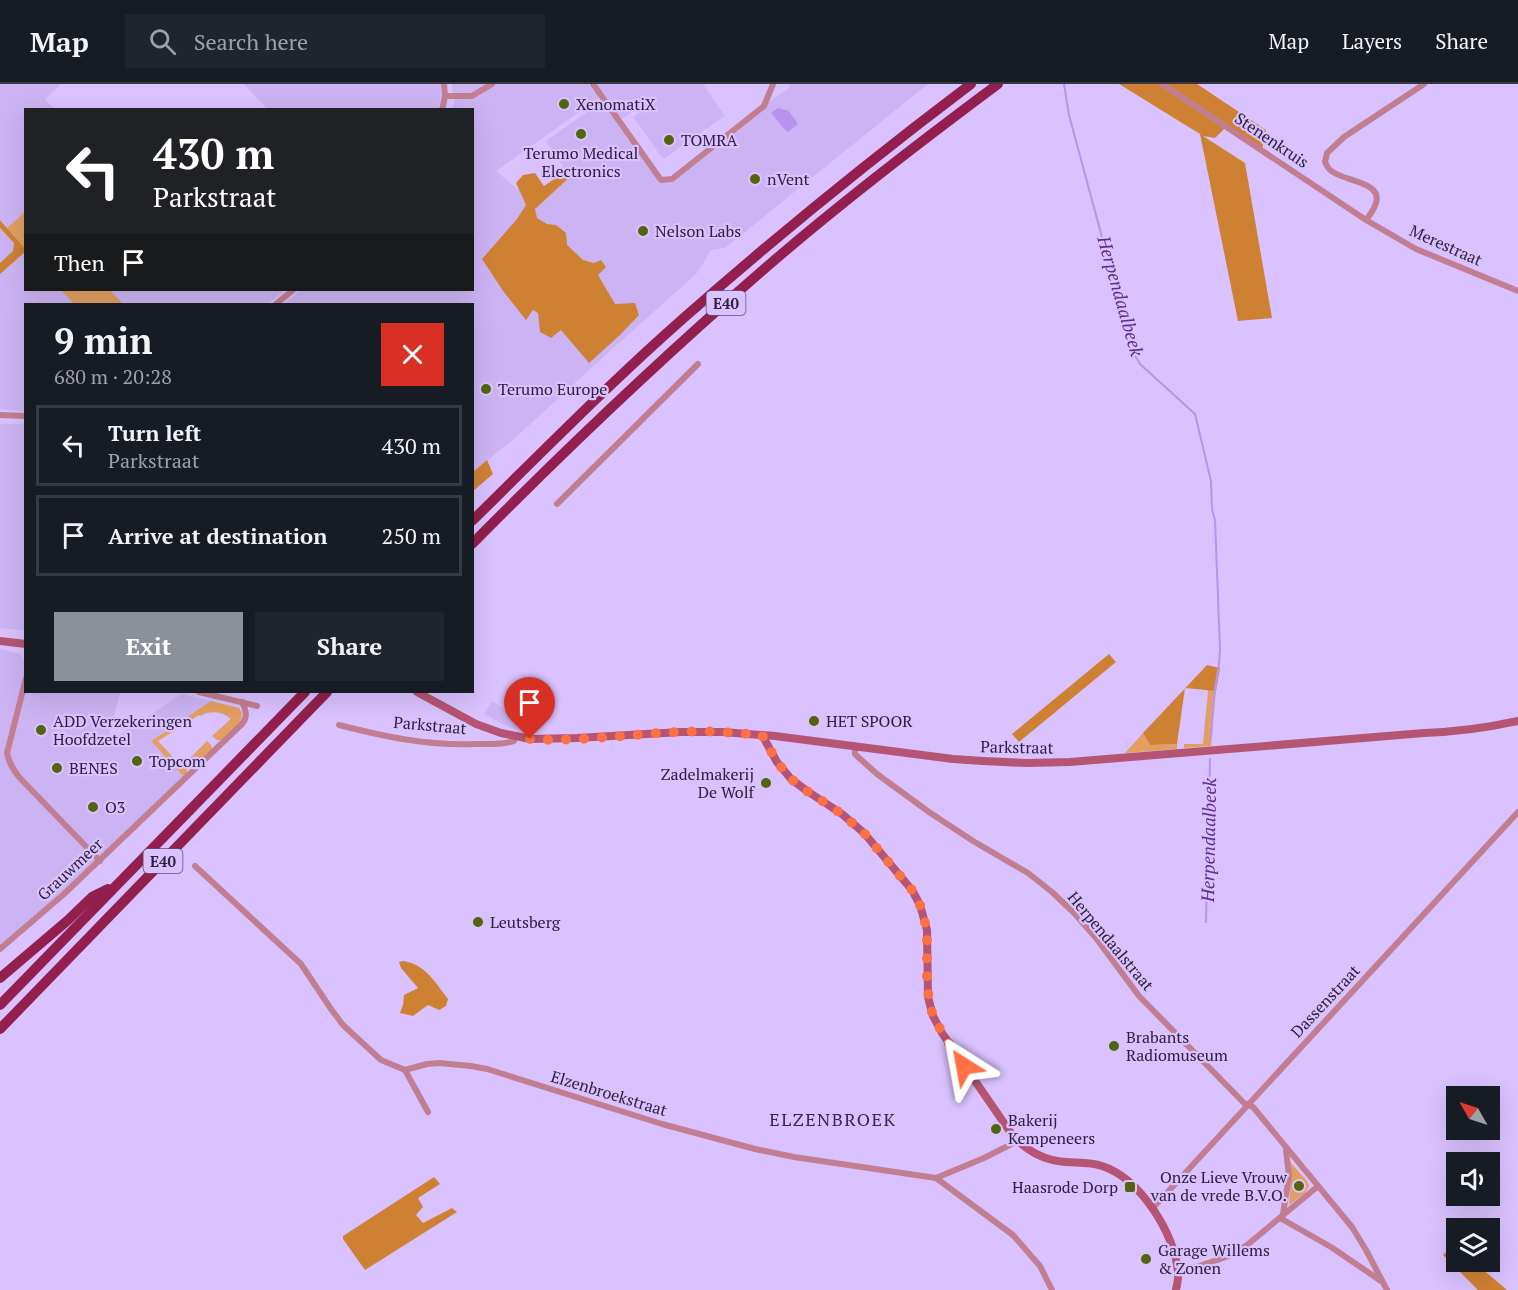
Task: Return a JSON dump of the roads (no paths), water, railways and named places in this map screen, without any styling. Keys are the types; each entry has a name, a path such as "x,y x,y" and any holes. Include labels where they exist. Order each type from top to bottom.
{"highway":[{"name":"E40","path":"474,519 693,310 839,186 971,84"},
{"name":"E40","path":"474,542 581,436 720,308 843,204 998,84"},
{"name":"E40","path":"0,1005 304,693"},
{"name":"E40","path":"0,1029 326,693"},
{"path":"0,978 59,929 92,897 117,885"}],"street":[{"path":"442,108 444,84"},
{"path":"445,96 472,96 492,84"},
{"path":"593,84 661,180 672,179 764,106 773,84"},
{"name":"Stenenkruis","path":"1162,84 1366,220"},
{"path":"1366,220 1375,207 1376,194 1365,185 1328,169 1325,162 1327,153 1344,138 1424,84"},
{"name":"Merestraat","path":"1366,220 1416,249 1518,291"},
{"path":"277,303 292,291"},
{"path":"557,504 698,364"},
{"path":"0,415 24,416"},
{"path":"0,641 24,644"},
{"path":"24,686 7,753 9,761 19,777 100,861"},
{"path":"203,693 257,706"},
{"name":"Parkstraat","path":"419,693 476,724 494,731 530,739 722,732 983,762 1070,762 1458,731 1518,721"},
{"name":"Grauwmeer","path":"0,949 100,861 242,724 246,712 242,702"},
{"name":"Parkstraat","path":"339,725 390,738 452,745 504,743 514,741 515,736"},
{"path":"762,735 777,762 791,779 842,814 864,833 912,890 920,905 927,930 927,991 933,1016 942,1033 1012,1136 1032,1152 1048,1159 1103,1166 1136,1188 1163,1226 1171,1244 1178,1273 1176,1290"},
{"name":"Herpendaalstraat","path":"855,747 855,754 898,790 949,826 1028,873 1075,914 1139,996 1244,1103 1253,1107 1352,1227 1387,1290"},
{"name":"Dassenstraat","path":"1152,1209 1518,812"},
{"path":"195,866 301,964 343,1025 374,1054 391,1065 405,1070 428,1112"},
{"name":"Elzenbroekstraat","path":"405,1070 440,1063 487,1069 670,1127 755,1149 936,1178 1013,1235 1040,1266 1052,1290"},
{"path":"936,1178 1018,1141"},
{"path":"1281,1216 1286,1206 1289,1176 1285,1148"},
{"path":"1178,1273 1229,1256 1247,1245 1317,1187"},
{"path":"1281,1216 1382,1281"}],"waterway":[{"name":"Herpendaalbeek","path":"1064,84 1069,115 1133,352 1140,364 1195,414 1211,481 1212,509 1215,520 1220,649 1211,738"},
{"name":"Herpendaalbeek","path":"1206,922 1210,759"}],"place":[{"name":"XenomatiX","path":"564,104"},
{"name":"Terumo Medical Electronics","path":"581,134"},
{"name":"TOMRA","path":"669,140"},
{"name":"nVent","path":"755,179"},
{"name":"Nelson Labs","path":"643,231"},
{"name":"Terumo Europe","path":"486,389"},
{"name":"HET SPOOR","path":"814,721"},
{"name":"ADD Verzekeringen Hoofdzetel","path":"41,730"},
{"name":"Topcom","path":"137,761"},
{"name":"BENES","path":"57,768"},
{"name":"Zadelmakerij De Wolf","path":"766,783"},
{"name":"O3","path":"93,807"},
{"name":"Leutsberg","path":"478,922"},
{"name":"Brabants Radiomuseum","path":"1114,1046"},
{"name":"Bakerij Kempeneers","path":"996,1129"},
{"name":"Onze Lieve Vrouw van de vrede B.V.O.","path":"1299,1186"},
{"name":"Haasrode Dorp","path":"1130,1187"},
{"name":"Garage Willems & Zonen","path":"1146,1259"}],"district":[{"name":"ELZENBROEK","path":"833,1119"}]}
